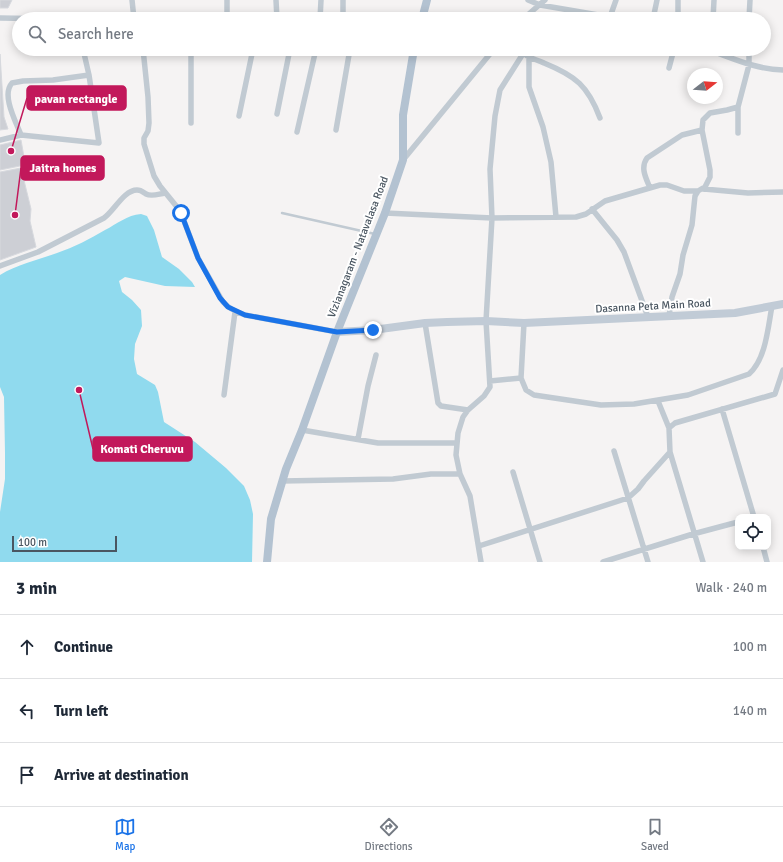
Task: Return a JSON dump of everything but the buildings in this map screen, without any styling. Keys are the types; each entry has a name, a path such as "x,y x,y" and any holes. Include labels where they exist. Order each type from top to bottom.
{"main road":[{"path":"424,12 427,0"},
{"name":"Vizianagaram - Natavalasa Road","path":"267,562 271,519 282,481 403,160 403,115 412,56"}],"street":[{"path":"132,0 133,12"},
{"path":"227,0 227,12"},
{"path":"276,0 276,12"},
{"path":"320,12 321,0"},
{"path":"343,0 343,12"},
{"path":"528,0 540,5 581,12"},
{"path":"532,11 545,0"},
{"path":"612,12 616,0"},
{"path":"654,12 657,0"},
{"path":"678,0 678,12"},
{"path":"713,12 714,0"},
{"path":"749,12 750,0"},
{"path":"0,18 12,18"},
{"path":"0,140 21,135 99,143 84,56"},
{"path":"144,56 148,97 148,131 144,138 144,144 150,168 160,186 181,213 198,258 220,298 235,312 245,315 337,332"},
{"path":"191,56 191,123"},
{"path":"239,116 252,56"},
{"path":"277,114 289,56"},
{"path":"297,132 314,56"},
{"path":"336,130 349,56"},
{"path":"403,160 488,56"},
{"path":"481,562 470,496 460,474 457,463 457,443 463,417 468,410 489,390 490,381 486,321 492,218 490,169 497,100 500,90 521,56"},
{"path":"669,68 672,56"},
{"path":"727,56 767,70 783,70"},
{"path":"738,133 738,107 749,65 749,56"},
{"path":"556,217 551,162 543,127 529,87 529,58 545,63 581,84 594,101 600,118"},
{"path":"21,135 8,100 8,91 12,83 53,80 88,75"},
{"path":"669,316 672,297 680,274 683,255 692,225 695,196 710,177 702,130 703,120 710,113 738,107"},
{"path":"650,188 643,170 644,162 647,158 682,135 702,130"},
{"path":"384,213 492,218 581,216 605,201 664,185 684,191 701,190 748,194 783,192"},
{"path":"0,266 38,252 104,218 110,214 129,192 137,190 154,195 165,193"},
{"path":"592,209 617,240 624,252 648,317"},
{"name":"Dasanna Peta Main Road","path":"337,332 373,330 425,323 486,321 524,323 735,313 783,304"},
{"path":"524,323 521,378 526,390 534,395 600,405 634,404 688,395 749,374 754,369 765,345 772,306"},
{"path":"224,395 235,312"},
{"path":"425,323 438,403 442,406 468,410"},
{"path":"358,439 368,386 376,355"},
{"path":"669,428 675,423 775,394 783,370"},
{"path":"490,381 521,378"},
{"path":"658,401 669,428 670,452 693,534 703,562"},
{"path":"722,409 753,514"},
{"path":"302,430 378,443 457,443"},
{"path":"614,451 648,562"},
{"path":"479,546 628,498 638,489 670,452"},
{"path":"513,472 540,562"},
{"path":"282,481 393,479 431,474 460,474"},
{"path":"603,562 693,534 735,523"},
{"path":"764,550 767,562"}],"lane":[{"path":"282,213 376,234"}],"water":[{"path":"141,214 147,216 154,230 162,257 179,269 195,287 165,286 125,277 119,281 122,292 141,310 142,326 135,344 134,359 137,374 155,385 158,392 164,422 195,442 226,468 244,486 250,500 253,514 252,562 0,562 0,512 5,479 5,453 4,397 0,387 0,275 21,265 70,248 88,240 127,218"}],"place":[{"name":"pavan rectangle","path":"11,151"},
{"name":"Jaitra homes","path":"15,215"},
{"name":"Komati Cheruvu","path":"79,390"}],"route":[{"path":"181,213 198,258 220,298 235,312 337,332 373,330"}]}
